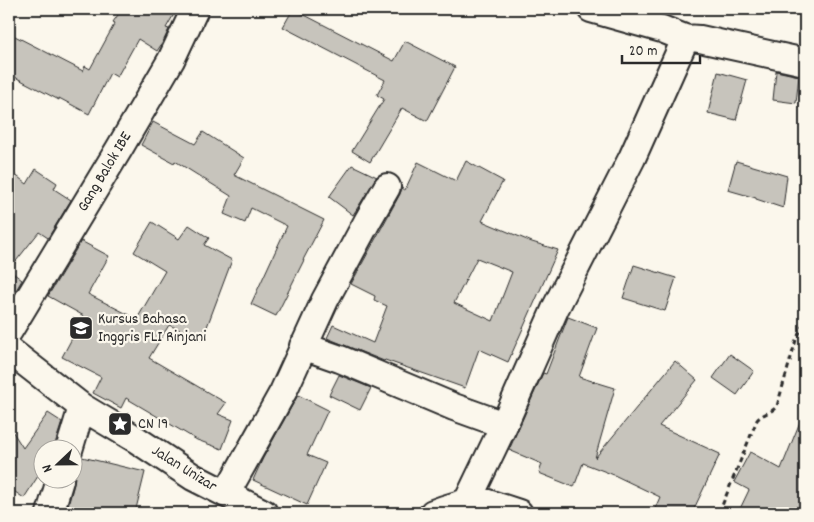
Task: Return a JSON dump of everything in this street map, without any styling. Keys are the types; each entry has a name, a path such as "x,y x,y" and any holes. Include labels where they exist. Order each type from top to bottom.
{"street":[{"name":"Gang Balok IBE","path":"9,331 171,60 195,9"},
{"path":"591,9 662,28 687,39 700,39 805,62"},
{"path":"467,502 504,425 556,307 632,158 680,50 687,39"},
{"path":"226,494 283,392 325,300 387,187"},
{"path":"303,346 340,359 454,407 504,425"},
{"name":"Jalan Unizar","path":"9,350 82,407 134,438 193,477 264,513"},
{"path":"72,440 82,407"},
{"path":"50,513 57,490"},
{"path":"433,513 467,502 488,503 519,513"}],"path":[{"path":"719,513 757,420 764,414 773,411 777,406 796,340 805,321"}],"building":[{"path":"122,9 177,9 166,28 169,29 157,51 138,39 117,77 110,73 89,114 9,74 9,33 83,71 85,66 90,69 115,23 113,22"},
{"path":"293,9 394,61 405,41 455,67 427,121 402,108 370,162 352,151 384,99 377,95 385,80 283,27"},
{"path":"776,71 799,76 796,103 773,100"},
{"path":"718,72 747,80 736,120 708,113"},
{"path":"153,122 195,144 203,132 244,158 234,175 324,220 276,316 251,304 287,226 251,208 245,223 224,214 231,196 175,161 174,163 141,145"},
{"path":"466,161 503,181 482,221 532,242 558,250 508,362 479,349 465,388 384,361 327,338 333,325 373,343 387,306 374,300 375,296 351,284 402,188 405,190 418,162 456,181","holes":["477,258 512,272 493,321 454,303"]},
{"path":"736,161 787,176 783,208 728,190"},
{"path":"352,165 377,177 353,215 329,197"},
{"path":"36,169 57,183 54,189 71,200 48,238 39,232 9,270 9,170 27,184"},
{"path":"152,222 179,239 189,225 209,238 204,245 232,260 202,340 169,325 149,358 226,403 218,414 233,420 222,449 197,440 126,398 121,408 93,393 101,377 62,357 84,316 48,296 81,241 109,256 88,294 137,319 165,271 134,252"},
{"path":"634,265 676,278 665,311 623,298"},
{"path":"9,270 22,280 9,302"},
{"path":"568,317 597,328 579,377 615,388 595,458 675,361 697,380 659,426 720,454 692,513 653,513 660,497 614,475 583,463 574,487 539,473 542,464 509,450 543,373 546,374"},
{"path":"730,354 754,371 737,395 713,378"},
{"path":"339,375 371,388 360,410 329,395"},
{"path":"298,395 328,410 307,455 326,463 307,505 253,480"},
{"path":"804,412 805,513 738,513 749,490 734,482 750,452 781,469"},
{"path":"48,413 62,422 56,440 32,440 32,486 24,498 9,488 9,426 23,448"},
{"path":"82,457 145,472 135,513 66,513 72,490 82,490"}],"place":[{"name":"Kursus Bahasa Inggris FLI Rinjani","path":"81,328"},
{"name":"CN 19","path":"120,424"}]}
